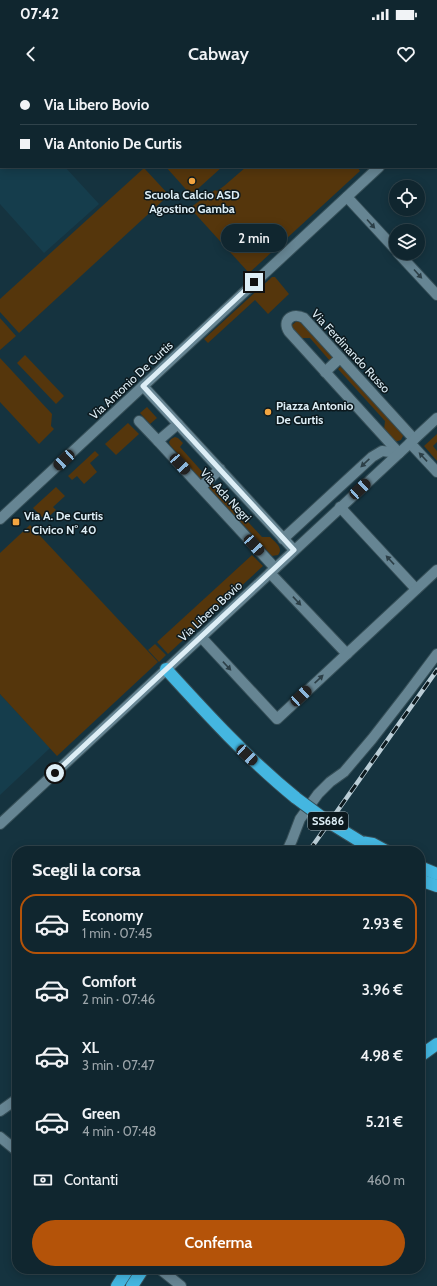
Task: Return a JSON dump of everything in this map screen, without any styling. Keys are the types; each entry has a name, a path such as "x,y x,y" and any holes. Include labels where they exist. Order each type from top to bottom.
{"highway":[{"name":"SS686","path":"166,669 236,745 279,784 363,846"},
{"name":"SS686","path":"367,846 373,844 377,846"},
{"path":"425,872 437,874"},
{"path":"425,876 437,886"},
{"path":"425,1052 437,1044"},
{"path":"117,1286 125,1274"},
{"path":"132,1286 140,1274"}],"street":[{"name":"Via Antonio De Curtis","path":"0,519 378,168"},
{"path":"347,197 389,242"},
{"path":"404,260 437,295"},
{"name":"Via Ferdinando Russo","path":"399,452 287,329 286,323 290,318 294,316 302,316 304,318 412,441 437,472"},
{"path":"325,372 340,358"},
{"name":"Via Ada Negri","path":"143,386 294,550"},
{"name":"Via Libero Bovio","path":"0,824 437,418"},
{"name":"Via Ada Negri","path":"139,420 201,487 347,654"},
{"path":"158,442 178,424"},
{"path":"283,539 376,454 382,451 399,452"},
{"path":"201,487 220,470"},
{"path":"340,507 416,589"},
{"path":"201,637 277,719 437,570"},
{"path":"289,846 300,819 318,794 330,782 344,772 372,739 437,654"},
{"path":"0,1111 12,1103"},
{"path":"0,1137 12,1147"},
{"path":"166,1274 181,1286"}],"shaded area":[{"path":"0,168 66,168 99,204 44,253 0,204"},
{"path":"144,168 169,195 19,333 0,312 0,299"},
{"name":"Scuola Calcio ASD Agostino Gamba","path":"167,168 221,168 191,195"},
{"path":"245,168 358,168 360,171 249,273 190,208 215,190 217,191"},
{"path":"272,277 275,277 289,294 268,314 255,300 208,343 204,339"},
{"path":"0,318 16,336 0,350"},
{"path":"297,321 301,321 335,359 331,362 310,338 299,338 291,330 292,325"},
{"path":"25,355 64,396 56,404 17,363"},
{"path":"0,358 52,414 51,426 54,429 39,444 0,402"},
{"path":"341,366 402,433 403,436 401,440 395,442 384,430 385,421 338,369"},
{"path":"147,407 157,418 150,424 140,413"},
{"path":"128,423 139,434 116,455 105,444"},
{"path":"437,434 437,442 433,446 437,451 437,461 424,446"},
{"path":"175,437 183,443 180,447 206,476 201,480 170,445 169,442"},
{"path":"95,451 99,455 90,463 97,472 84,484 77,476 72,480 68,476"},
{"path":"212,483 262,537 270,537 276,543 280,550 278,555 272,556 208,487"},
{"path":"56,487 65,496 53,507 56,510 45,520 33,508"},
{"path":"30,525 158,662 57,756 0,694 0,553"},
{"path":"252,555 263,566 168,654 157,642"},
{"path":"155,644 166,655 159,662 148,650"},
{"path":"0,694 50,748 0,795"}],"railway":[{"path":"313,846 437,670"}],"place":[{"name":"Scuola Calcio ASD Agostino Gamba","path":"192,181"},
{"name":"Piazza Antonio De Curtis","path":"268,412"},
{"name":"Via A. De Curtis - Civico N° 40","path":"16,522"}],"route":[{"path":"55,773 294,550 143,386 254,282"}]}
